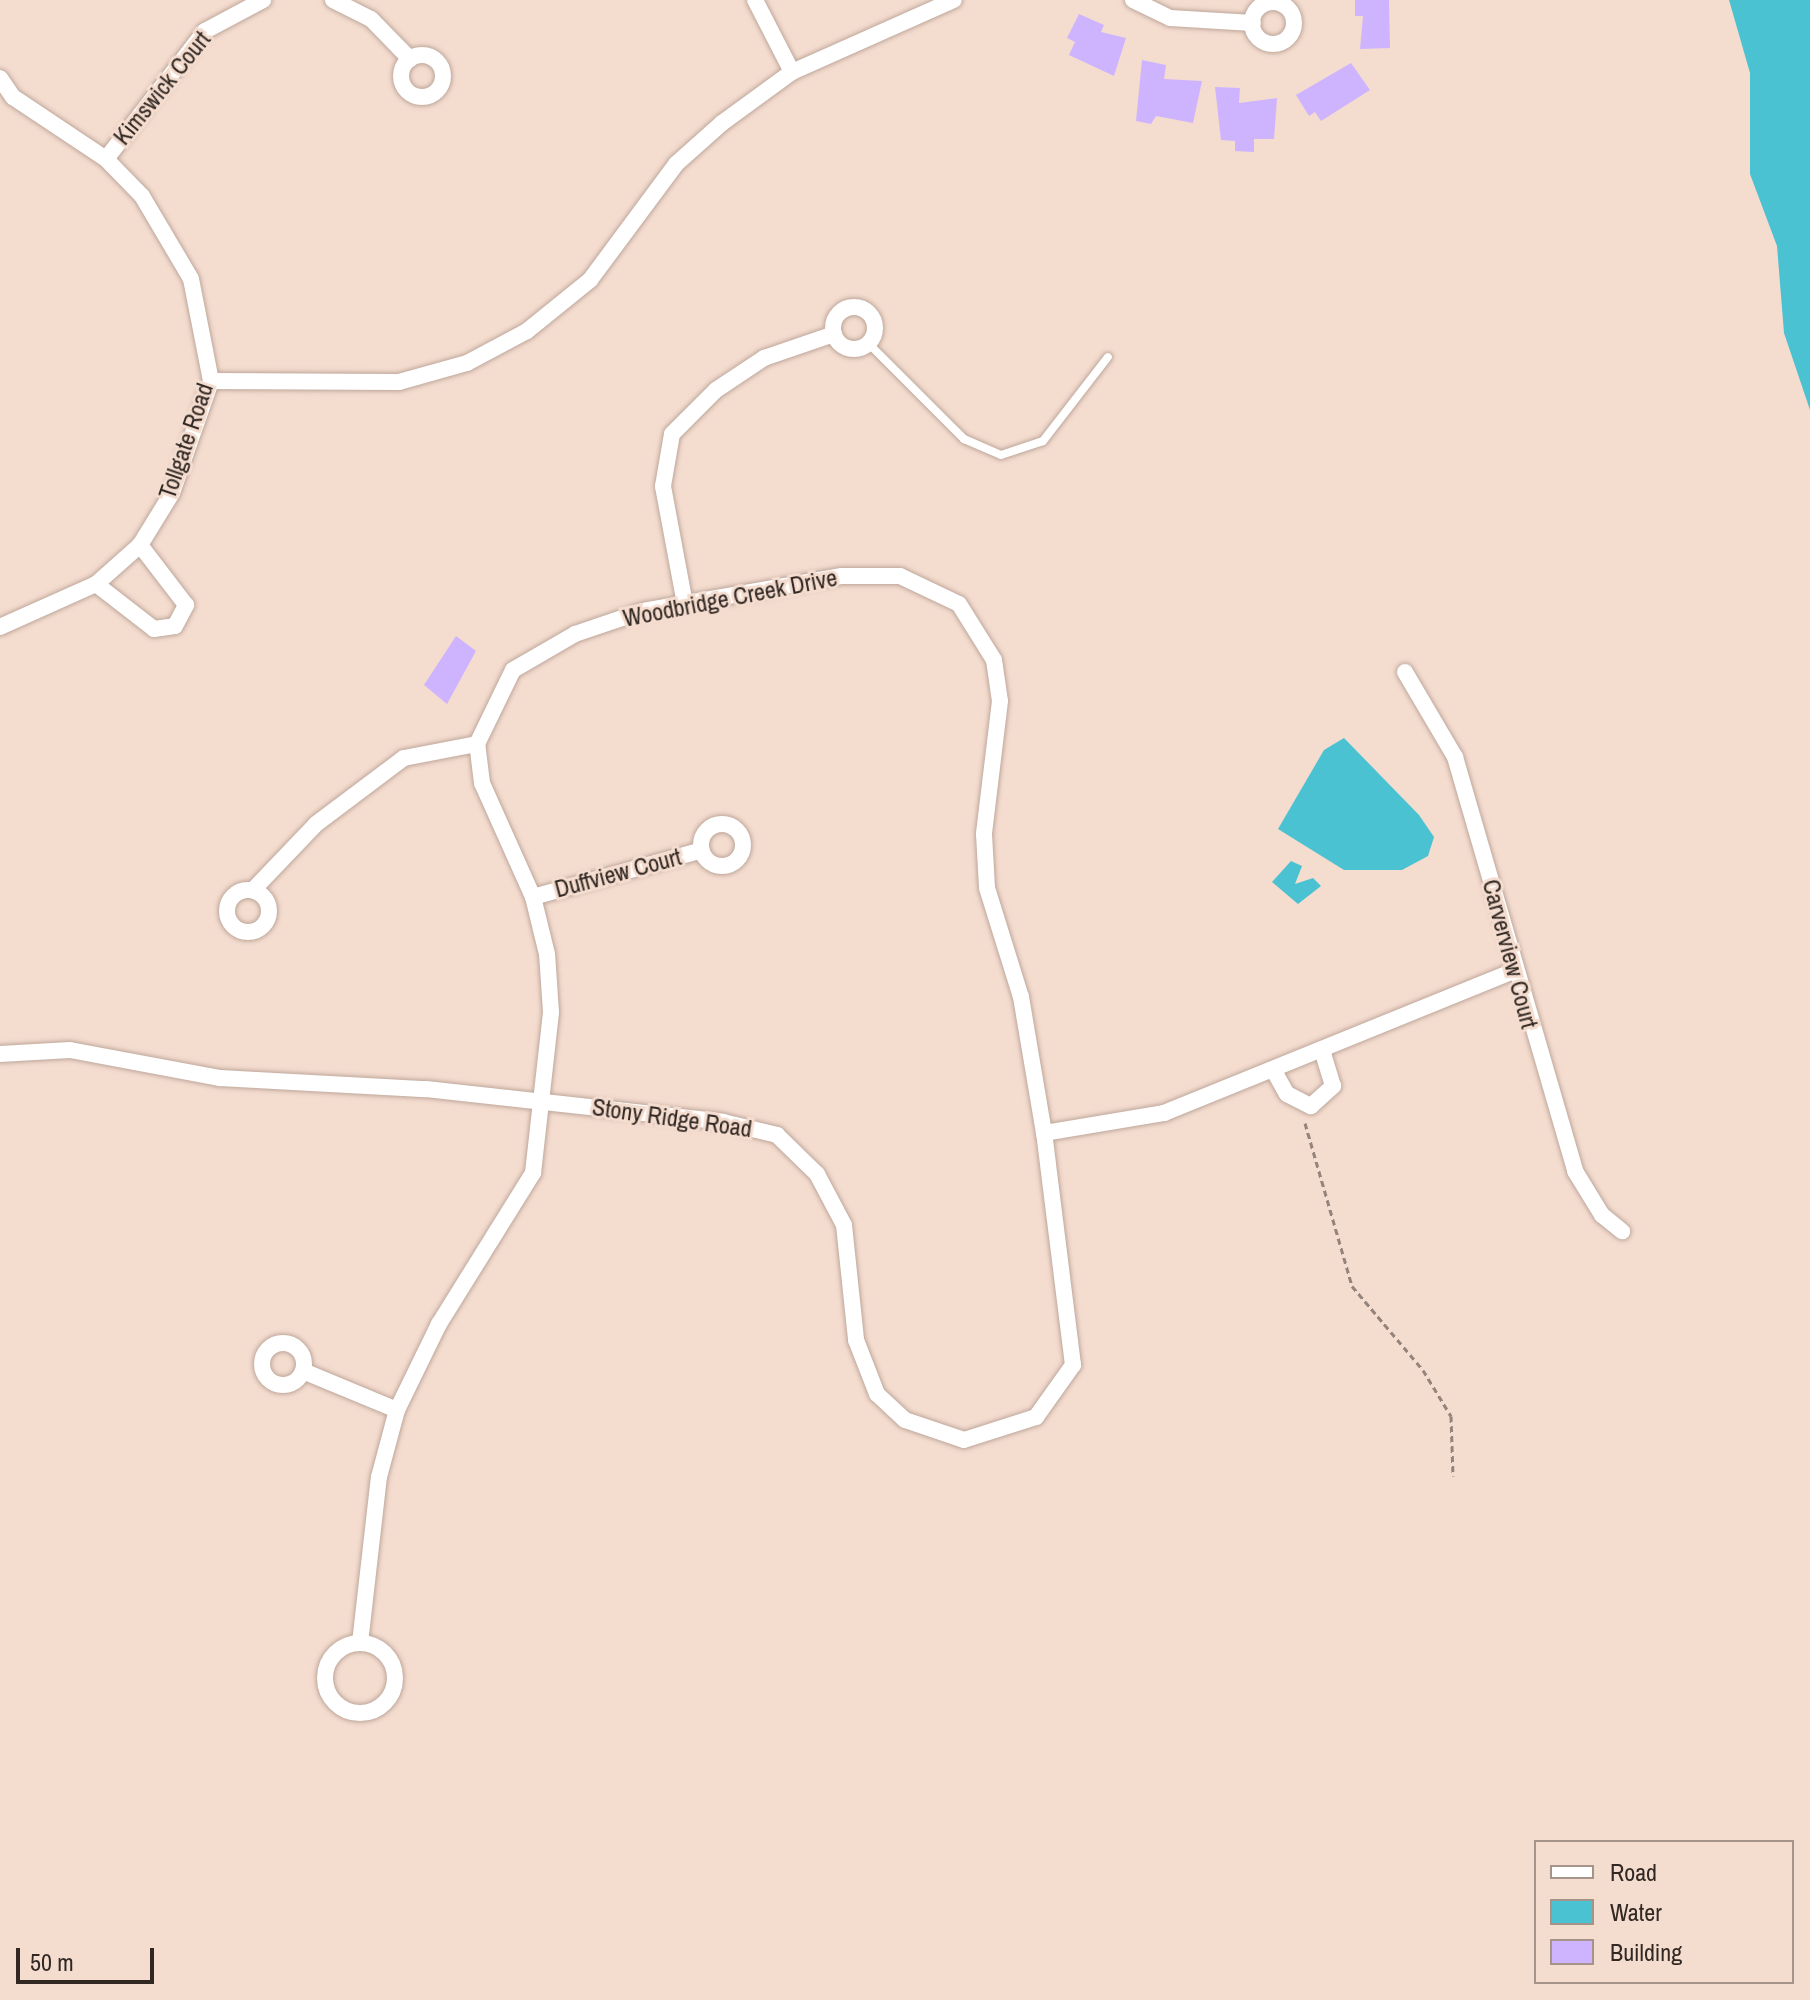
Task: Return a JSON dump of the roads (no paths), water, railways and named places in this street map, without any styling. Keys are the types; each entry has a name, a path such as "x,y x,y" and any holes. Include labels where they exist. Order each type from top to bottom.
{"street":[{"name":"Kimswick Court","path":"106,159 205,31 263,0"},
{"path":"333,0 371,19 410,59"},
{"path":"755,0 792,72"},
{"path":"211,381 399,382 467,363 515,337 590,280 676,164 792,72 954,0"},
{"path":"1133,0 1170,18 1253,23"},
{"name":"Tollgate Road","path":"0,78 13,97 106,159 142,196 191,279 211,381 172,493 140,545 96,584 0,627"},
{"path":"860,308 874,322 868,343 845,347 834,334 840,312 860,308"},
{"path":"685,604 663,486 672,434 716,390 764,358 834,334"},
{"path":"96,584 154,629 175,626 186,605 140,545"},
{"name":"Woodbridge Creek Drive","path":"477,744 513,670 541,649 643,611 877,572 921,583 959,604 980,632 1000,701 984,834 987,888 1021,997 1044,1133"},
{"name":"Carverview Court","path":"1405,672 1455,757 1513,971 1575,1171 1602,1215 1622,1231"},
{"path":"253,890 316,824 404,758 477,744 491,808 533,897 551,1012 533,1173 439,1324 397,1410 379,1477 360,1643"},
{"name":"Duffview Court","path":"533,897 702,850"},
{"path":"1044,1133 1164,1113 1323,1053 1513,971"},
{"name":"Stony Ridge Road","path":"0,1054 70,1050 220,1078 330,1081 541,1102 777,1135 817,1174 844,1225 856,1340 877,1394 905,1420 964,1440 1036,1417 1073,1365 1044,1133"},
{"path":"1274,1071 1300,1104 1325,1099 1333,1086 1323,1053"},
{"path":"303,1371 397,1410"},
{"path":"360,1643 386,1654 395,1675 382,1706 360,1713 338,1706 324,1675 334,1654 360,1643"}],"lane":[{"path":"868,343 964,439 1001,455 1043,441 1108,357"}],"water":[{"path":"1729,0 1810,0 1810,410 1784,333 1777,246 1750,174 1750,73"},
{"path":"1344,738 1419,815 1434,837 1428,856 1402,870 1344,870 1278,829 1324,750"},
{"path":"1291,861 1302,866 1295,884 1313,878 1321,886 1298,904 1272,882"}]}
